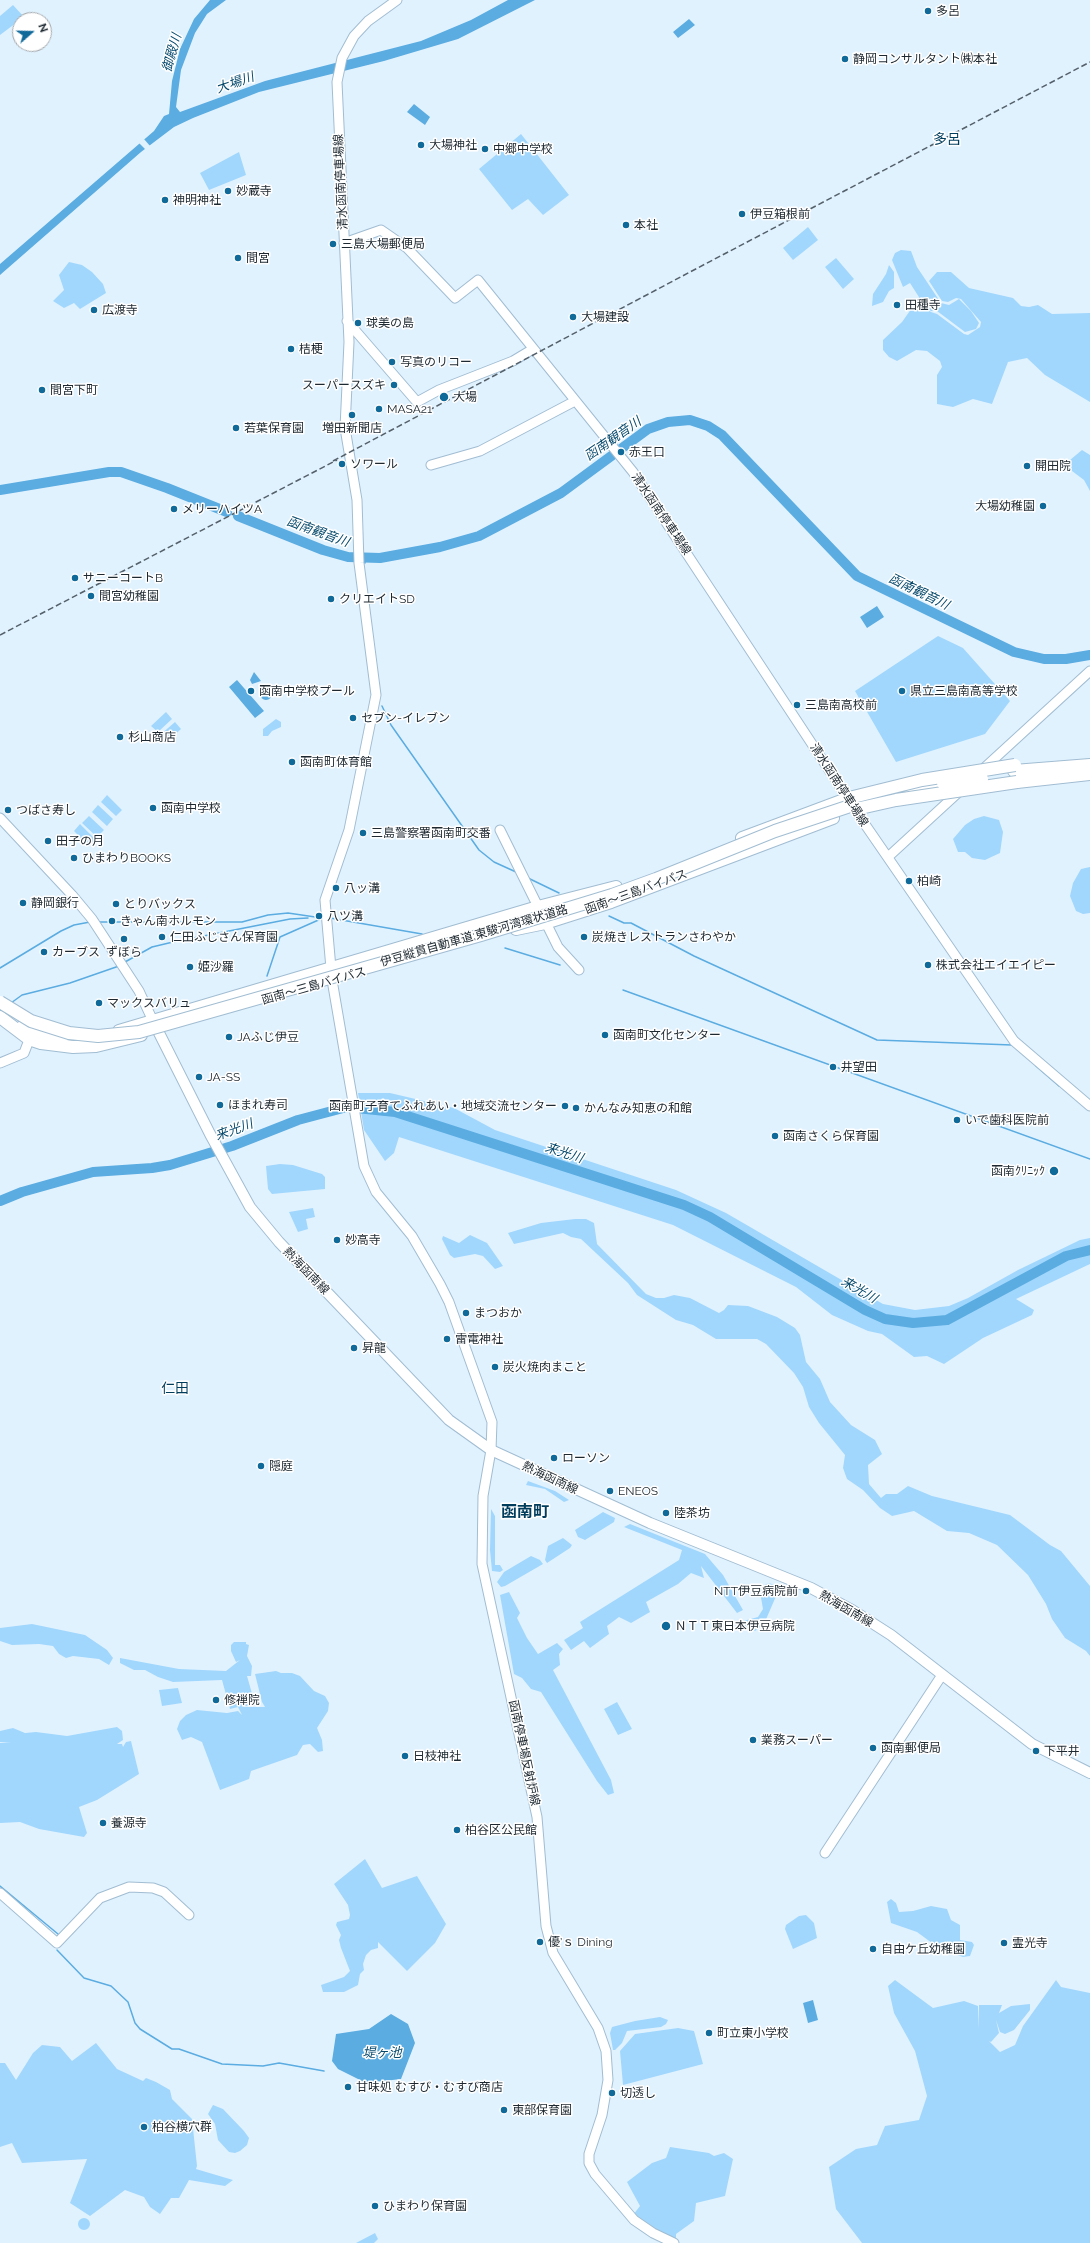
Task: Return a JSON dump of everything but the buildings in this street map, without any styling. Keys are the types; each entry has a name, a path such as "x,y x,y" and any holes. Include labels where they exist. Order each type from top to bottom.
{"highway":[{"path":"1015,774 1090,764"},
{"path":"1015,774 1090,773"},
{"name":"函南～三島バイパス","path":"0,1017 31,1036 84,1039 155,1026 331,974 538,907 607,891 774,825 849,798 922,780 1015,774"},
{"name":"函南～三島バイパス","path":"331,974 545,923 625,897 778,837 856,810 1015,774"},
{"name":"伊豆縦貫自動車道;東駿河湾環状道路","path":"0,1004 31,1021 69,1033 98,1036 139,1032 583,904 656,880 815,817 881,797 943,783 1015,774"},
{"name":"函南～三島バイパス","path":"0,1004 31,1036"}],"main road":[{"name":"熱海函南線","path":"155,1026 210,1134 250,1208 279,1242 428,1396 449,1420 491,1450 650,1523 810,1588 891,1635 1032,1744 1090,1773"}],"street":[{"name":"清水函南停車場線","path":"397,0 362,26 352,38 342,58 336,90 344,243 381,230 407,248 455,298 478,280 633,472 888,858 1014,1041 1090,1106"},
{"path":"344,243 349,355 345,428 357,500 359,559 375,679 375,700 349,830 326,892 326,925 331,974 364,1166 376,1192 412,1236 449,1302 492,1422 491,1450"},
{"path":"347,321 417,402 439,390 513,360 533,349"},
{"path":"431,465 480,451 575,401"},
{"path":"888,858 1090,671"},
{"path":"0,818 72,895 92,919 139,991 155,1026"},
{"path":"500,830 558,947 579,970"},
{"path":"0,1064 24,1053 31,1036"},
{"name":"函南停車場反射炉線","path":"491,1450 483,1496 482,1564 537,1817 546,1926 553,1953 598,2028 606,2051 608,2080 602,2115 589,2154 589,2163 596,2174 634,2220 648,2230 674,2243"},
{"path":"825,1852 942,1675"},
{"path":"0,1894 58,1943 100,1898 129,1888 153,1888 164,1892 189,1915"}],"shaded area":[{"path":"13,5 19,12 12,12 12,26 0,35 0,16"},
{"path":"521,134 569,195 543,215 528,199 512,210 479,169"},
{"path":"239,152 246,175 209,190 200,173"},
{"path":"808,227 818,240 793,260 783,248"},
{"path":"901,250 911,251 917,267 941,303 949,305 959,299 971,311 979,323 976,329 965,332 937,311 931,311 924,305 910,283 903,287 892,260 895,253"},
{"path":"836,258 854,279 843,289 825,267"},
{"path":"69,262 82,265 92,272 103,284 106,293 80,309 74,303 64,308 53,301 64,290 59,275"},
{"path":"889,265 894,272 894,288 889,291 883,302 872,306 873,294 886,274"},
{"path":"937,272 951,272 969,288 1013,298 1021,306 1029,307 1038,305 1052,314 1090,313 1090,402 1045,375 1027,358 1008,362 992,404 973,399 953,407 937,404 937,375 942,367 940,361 927,351 916,350 897,361 889,357 883,350 883,340 902,322 914,305 918,303 931,312 937,314 964,334 968,335 980,327 981,322 961,299 956,298 948,302 942,301 929,281"},
{"path":"1082,450 1090,455 1090,491 1084,480 1064,465"},
{"path":"938,636 963,648 1010,701 985,734 896,762 855,691"},
{"path":"166,712 172,719 158,732 151,726"},
{"path":"276,719 281,722 281,727 272,731 268,736 263,736 263,729"},
{"path":"175,722 181,729 167,742 160,735"},
{"path":"107,795 122,810 116,816 101,802"},
{"path":"98,805 113,819 107,826 92,812"},
{"path":"89,816 104,830 97,837 82,823"},
{"path":"984,816 999,820 1003,832 1000,853 985,860 972,858 965,852 958,852 953,839 965,825 974,819"},
{"path":"80,824 95,839 89,846 74,831"},
{"path":"1090,867 1090,913 1083,914 1076,911 1070,896 1073,883 1081,869"},
{"path":"358,1093 390,1093 454,1108 495,1130 676,1190 726,1213 883,1304 915,1310 949,1306 968,1298 1018,1270 1080,1240 1090,1238 1090,1264 1016,1299 1034,1310 1032,1315 983,1338 944,1364 927,1356 914,1357 882,1334 868,1331 832,1315 796,1287 673,1225 399,1137 394,1153 385,1161 364,1130"},
{"path":"280,1164 293,1165 322,1174 325,1177 325,1189 272,1194 268,1189 266,1166"},
{"path":"313,1208 315,1217 306,1219 308,1229 298,1232 289,1212"},
{"path":"586,1219 594,1223 597,1244 646,1294 656,1298 664,1298 674,1295 690,1298 719,1313 728,1305 748,1306 777,1317 795,1328 800,1335 806,1362 820,1379 830,1402 851,1425 875,1440 882,1454 868,1465 869,1484 881,1498 886,1494 897,1494 908,1486 932,1496 1010,1515 1050,1545 1061,1551 1090,1586 1090,1656 1086,1651 1065,1638 1052,1619 1046,1604 1028,1575 997,1545 969,1533 947,1531 914,1511 892,1516 880,1508 863,1490 847,1479 843,1468 845,1455 819,1423 809,1407 803,1387 794,1373 766,1344 757,1339 716,1339 693,1325 676,1320 637,1295 628,1283 581,1239 571,1237 563,1233 514,1244 508,1233 541,1223"},
{"path":"470,1235 487,1243 503,1266 495,1269 483,1256 475,1254 454,1258 450,1255 442,1239 443,1236 459,1243"},
{"path":"528,1481 555,1491 569,1500 564,1502 545,1489 526,1485"},
{"path":"491,1509 495,1516 495,1565 500,1565 503,1570 500,1572 492,1571 490,1550"},
{"path":"603,1512 615,1518 614,1522 585,1540 578,1537 575,1530"},
{"path":"630,1524 705,1554 723,1575 743,1610 737,1613 701,1566 704,1578 691,1573 678,1584 646,1602 650,1612 631,1623 619,1617 607,1626 609,1634 590,1648 584,1641 571,1650 564,1640 583,1628 580,1622 679,1560 682,1550 624,1527"},
{"path":"563,1538 572,1545 570,1548 547,1563 545,1560 548,1546"},
{"path":"531,1556 540,1560 543,1564 501,1587 497,1582 504,1572"},
{"path":"769,1583 780,1587 764,1624 755,1631 746,1628 743,1621 758,1617 763,1609 760,1592 764,1585"},
{"path":"509,1592 520,1613 517,1618 527,1638 538,1654 557,1643 563,1649 559,1654 560,1665 553,1670 611,1780 614,1793 608,1795 597,1781 541,1692 531,1689 522,1678 514,1674 500,1595"},
{"path":"32,1624 85,1635 107,1650 113,1658 109,1665 99,1659 73,1656 66,1658 59,1654 53,1646 39,1644 12,1645 0,1641 0,1628"},
{"path":"234,1642 246,1642 246,1644 249,1645 247,1656 252,1666 251,1676 247,1676 255,1704 241,1707 265,1707 262,1702 255,1674 276,1671 281,1673 292,1673 300,1676 314,1691 325,1696 329,1703 328,1711 317,1728 322,1740 323,1751 318,1752 310,1744 303,1745 297,1755 251,1771 249,1779 220,1790 202,1742 191,1737 182,1740 177,1729 180,1721 186,1715 197,1710 227,1713 238,1711 242,1715 238,1707 230,1709 222,1680 173,1682 158,1677 145,1670 134,1670 120,1663 120,1658 179,1669 226,1671 240,1660 236,1662 231,1651 231,1645"},
{"path":"178,1688 182,1703 162,1706 159,1690"},
{"path":"617,1702 632,1729 618,1735 604,1709"},
{"path":"117,1727 122,1731 123,1740 117,1744 122,1744 123,1747 126,1742 131,1741 139,1774 97,1800 79,1807 87,1833 84,1837 39,1829 20,1822 0,1823 0,1743 11,1743 0,1742 0,1731 13,1728 25,1733 36,1732 67,1736"},
{"path":"365,1859 382,1888 417,1876 446,1924 435,1943 407,1971 378,1942 378,1948 371,1950 366,1955 363,1964 364,1970 360,1974 358,1985 344,1992 323,1992 321,1985 344,1977 350,1971 341,1948 339,1940 341,1935 336,1925 337,1922 349,1919 350,1915 348,1905 334,1884"},
{"path":"891,1899 896,1903 899,1912 913,1911 931,1906 947,1909 951,1920 960,1925 960,1940 972,1942 974,1945 970,1956 963,1957 957,1955 936,1946 917,1932 891,1923 887,1902"},
{"path":"806,1915 814,1923 817,1938 793,1949 785,1929 786,1925 799,1916"},
{"path":"895,1980 933,2008 964,2001 978,2006 979,2029 979,2005 1002,2005 999,2013 1011,2006 1030,2004 1030,2010 1014,2030 1005,2034 1000,2032 996,2020 999,2033 991,2042 989,2041 1000,2052 1015,2045 1023,2026 1056,1980 1061,1987 1090,1993 1090,2243 862,2243 836,2209 829,2167 856,2149 877,2145 885,2126 919,2120 927,2096 915,2051 894,2013 888,1986"},
{"path":"660,2017 668,2020 666,2024 661,2027 627,2031 622,2043 615,2050 613,2050 610,2033 612,2027"},
{"path":"678,2028 694,2031 703,2064 623,2085 620,2051 635,2034"},
{"path":"96,2043 117,2069 143,2081 146,2078 170,2090 172,2099 192,2119 197,2166 196,2169 233,2180 225,2186 189,2180 179,2198 171,2198 160,2214 150,2207 144,2197 125,2190 90,2216 70,2203 87,2159 22,2163 12,2143 0,2147 0,2063 5,2063 16,2080 33,2053 42,2045 60,2047 72,2061"},
{"path":"213,2105 223,2109 249,2138 247,2145 240,2151 235,2153 229,2152 218,2140 215,2124 208,2114"},
{"path":"670,2147 709,2153 714,2156 724,2153 733,2159 725,2196 696,2203 694,2221 676,2234 676,2241 642,2223 633,2215 640,2206 627,2182 652,2163 666,2158"},
{"path":"82,2218 86,2218 90,2224 86,2230 82,2230 78,2226 78,2222"},
{"path":"375,2233 378,2239 374,2243 356,2243"}],"water":[{"path":"210,0 226,0 207,14 195,33 181,70 176,107 180,112 265,81 421,41 471,20 508,0 535,0 458,39 384,61 259,92 174,127 141,152 0,275 0,264 154,131 164,116 169,114 172,81 180,49 194,19"},
{"path":"689,19 695,25 678,38 673,32"},
{"path":"414,104 430,117 425,125 407,112"},
{"path":"877,606 884,617 867,628 860,617"},
{"path":"254,672 261,681 252,684 250,680"},
{"path":"237,680 264,711 255,718 229,687"},
{"path":"268,688 271,689 271,699 264,700 261,699 260,692 261,689"},
{"path":"813,2000 818,2020 808,2023 803,2003"},
{"name":"堤ヶ池","path":"391,2014 408,2024 415,2043 401,2079 366,2083 338,2069 332,2061 336,2034 369,2029"}],"pier":[{"path":"143,138 151,147 146,150 138,142"}],"waterway":[{"name":"函南観音川","path":"238,516 323,550 348,557 380,558 440,547 479,536 561,493 648,429 668,422 690,420 708,426 722,435 857,576 1014,652 1044,659 1066,659 1090,655"},
{"name":"函南観音川","path":"0,490 109,472 121,472 167,488 227,512"},
{"name":"函南観音川","path":"364,559 365,563"},
{"path":"382,706 391,725 479,850 494,862 516,872"},
{"path":"528,878 559,893"},
{"path":"98,922 242,922 268,915 288,913 322,918"},
{"path":"609,916 624,923 631,923 694,956 877,1040 1012,1045"},
{"path":"125,962 152,947 290,919 308,918"},
{"path":"267,976 280,937 323,918"},
{"path":"330,918 422,934"},
{"path":"0,968 61,931 74,925 90,922"},
{"path":"505,948 560,965"},
{"path":"11,1003 22,995 70,983 119,966"},
{"path":"623,990 1090,1159"},
{"path":"1036,1066 1059,1086"},
{"name":"来光川","path":"0,1201 22,1192 93,1172 152,1168 170,1165 232,1146 298,1120 347,1107 395,1112 684,1205 710,1217 865,1310 885,1319 913,1323 947,1320 1066,1256 1090,1250"},
{"path":"0,1886 58,1934"},
{"path":"57,1950 84,1978 111,1986 128,2002 135,2023 140,2029 172,2049 179,2049 222,2064 263,2066 279,2063 324,2071"}],"railway":[{"path":"333,461 1090,62"},
{"path":"0,635 337,460"}],"place":[{"name":"多呂","path":"928,11"},
{"name":"静岡コンサルタント㈱本社","path":"845,59"},
{"name":"大場神社","path":"421,145"},
{"name":"中郷中学校","path":"485,149"},
{"name":"妙蔵寺","path":"228,191"},
{"name":"神明神社","path":"165,200"},
{"name":"伊豆箱根前","path":"742,214"},
{"name":"本社","path":"626,225"},
{"name":"三島大場郵便局","path":"333,244"},
{"name":"間宮","path":"238,258"},
{"name":"田種寺","path":"897,305"},
{"name":"広渡寺","path":"94,310"},
{"name":"大場建設","path":"573,317"},
{"name":"球美の島","path":"358,323"},
{"name":"桔梗","path":"291,349"},
{"name":"写真のリコー","path":"392,362"},
{"name":"スーパースズキ","path":"394,385"},
{"name":"間宮下町","path":"42,390"},
{"name":"大場","path":"444,397"},
{"name":"MASA21","path":"379,409"},
{"name":"増田新聞店","path":"352,415"},
{"name":"若葉保育園","path":"236,428"},
{"name":"赤王口","path":"621,452"},
{"name":"ソワール","path":"342,464"},
{"name":"開田院","path":"1027,466"},
{"name":"大場幼稚園","path":"1043,506"},
{"name":"メリーハイツA","path":"174,509"},
{"name":"サニーコートB","path":"75,578"},
{"name":"間宮幼稚園","path":"91,596"},
{"name":"クリエイトSD","path":"331,599"},
{"name":"函南中学校プール","path":"251,691"},
{"name":"県立三島南高等学校","path":"902,691"},
{"name":"三島南高校前","path":"797,705"},
{"name":"セブン-イレブン","path":"353,718"},
{"name":"杉山商店","path":"120,737"},
{"name":"函南町体育館","path":"292,762"},
{"name":"函南中学校","path":"153,808"},
{"name":"つばさ寿し","path":"8,810"},
{"name":"三島警察署函南町交番","path":"363,833"},
{"name":"田子の月","path":"48,841"},
{"name":"ひまわりBOOKS","path":"74,858"},
{"name":"柏崎","path":"909,881"},
{"name":"八ッ溝","path":"336,888"},
{"name":"静岡銀行","path":"23,903"},
{"name":"とりバックス","path":"116,904"},
{"name":"八ツ溝","path":"319,916"},
{"name":"きゃん南ホルモン","path":"112,921"},
{"name":"仁田ふじさん保育園","path":"162,937"},
{"name":"炭焼きレストランさわやか","path":"584,937"},
{"name":"ずぼら","path":"124,939"},
{"name":"カーブス","path":"44,952"},
{"name":"株式会社エイエイピー","path":"928,965"},
{"name":"姫沙羅","path":"190,967"},
{"name":"マックスバリュ","path":"99,1003"},
{"name":"函南町文化センター","path":"605,1035"},
{"name":"JAふじ伊豆","path":"229,1037"},
{"name":"井望田","path":"833,1067"},
{"name":"JA-SS","path":"199,1077"},
{"name":"ほまれ寿司","path":"220,1105"},
{"name":"函南町子育てふれあい・地域交流センター","path":"565,1106"},
{"name":"かんなみ知恵の和館","path":"576,1108"},
{"name":"いで歯科医院前","path":"957,1120"},
{"name":"函南さくら保育園","path":"775,1136"},
{"name":"函南ｸﾘﾆｯｸ","path":"1054,1171"},
{"name":"妙高寺","path":"337,1240"},
{"name":"まつおか","path":"466,1313"},
{"name":"雷電神社","path":"447,1339"},
{"name":"昇龍","path":"354,1348"},
{"name":"炭火焼肉まこと","path":"495,1367"},
{"name":"ローソン","path":"554,1458"},
{"name":"隠庭","path":"261,1466"},
{"name":"ENEOS","path":"610,1491"},
{"name":"陸茶坊","path":"666,1513"},
{"name":"NTT伊豆病院前","path":"806,1591"},
{"name":"ＮＴＴ東日本伊豆病院","path":"666,1626"},
{"name":"修禅院","path":"216,1700"},
{"name":"業務スーパー","path":"753,1740"},
{"name":"函南郵便局","path":"873,1748"},
{"name":"下平井","path":"1036,1751"},
{"name":"日枝神社","path":"405,1756"},
{"name":"養源寺","path":"103,1823"},
{"name":"柏谷区公民館","path":"457,1830"},
{"name":"優’ｓ Dining","path":"540,1942"},
{"name":"霊光寺","path":"1004,1943"},
{"name":"自由ケ丘幼稚園","path":"873,1949"},
{"name":"町立東小学校","path":"709,2033"},
{"name":"甘味処 むすび・むすび商店","path":"348,2087"},
{"name":"切透し","path":"612,2093"},
{"name":"東部保育園","path":"504,2110"},
{"name":"柏谷横穴群","path":"144,2127"},
{"name":"ひまわり保育園","path":"375,2206"}],"district":[{"name":"多呂","path":"947,140"},
{"name":"仁田","path":"175,1389"},
{"name":"函南町","path":"525,1512"}],"water label":[{"name":"御殿川","path":"172,53"},
{"name":"大場川","path":"235,83"}]}
